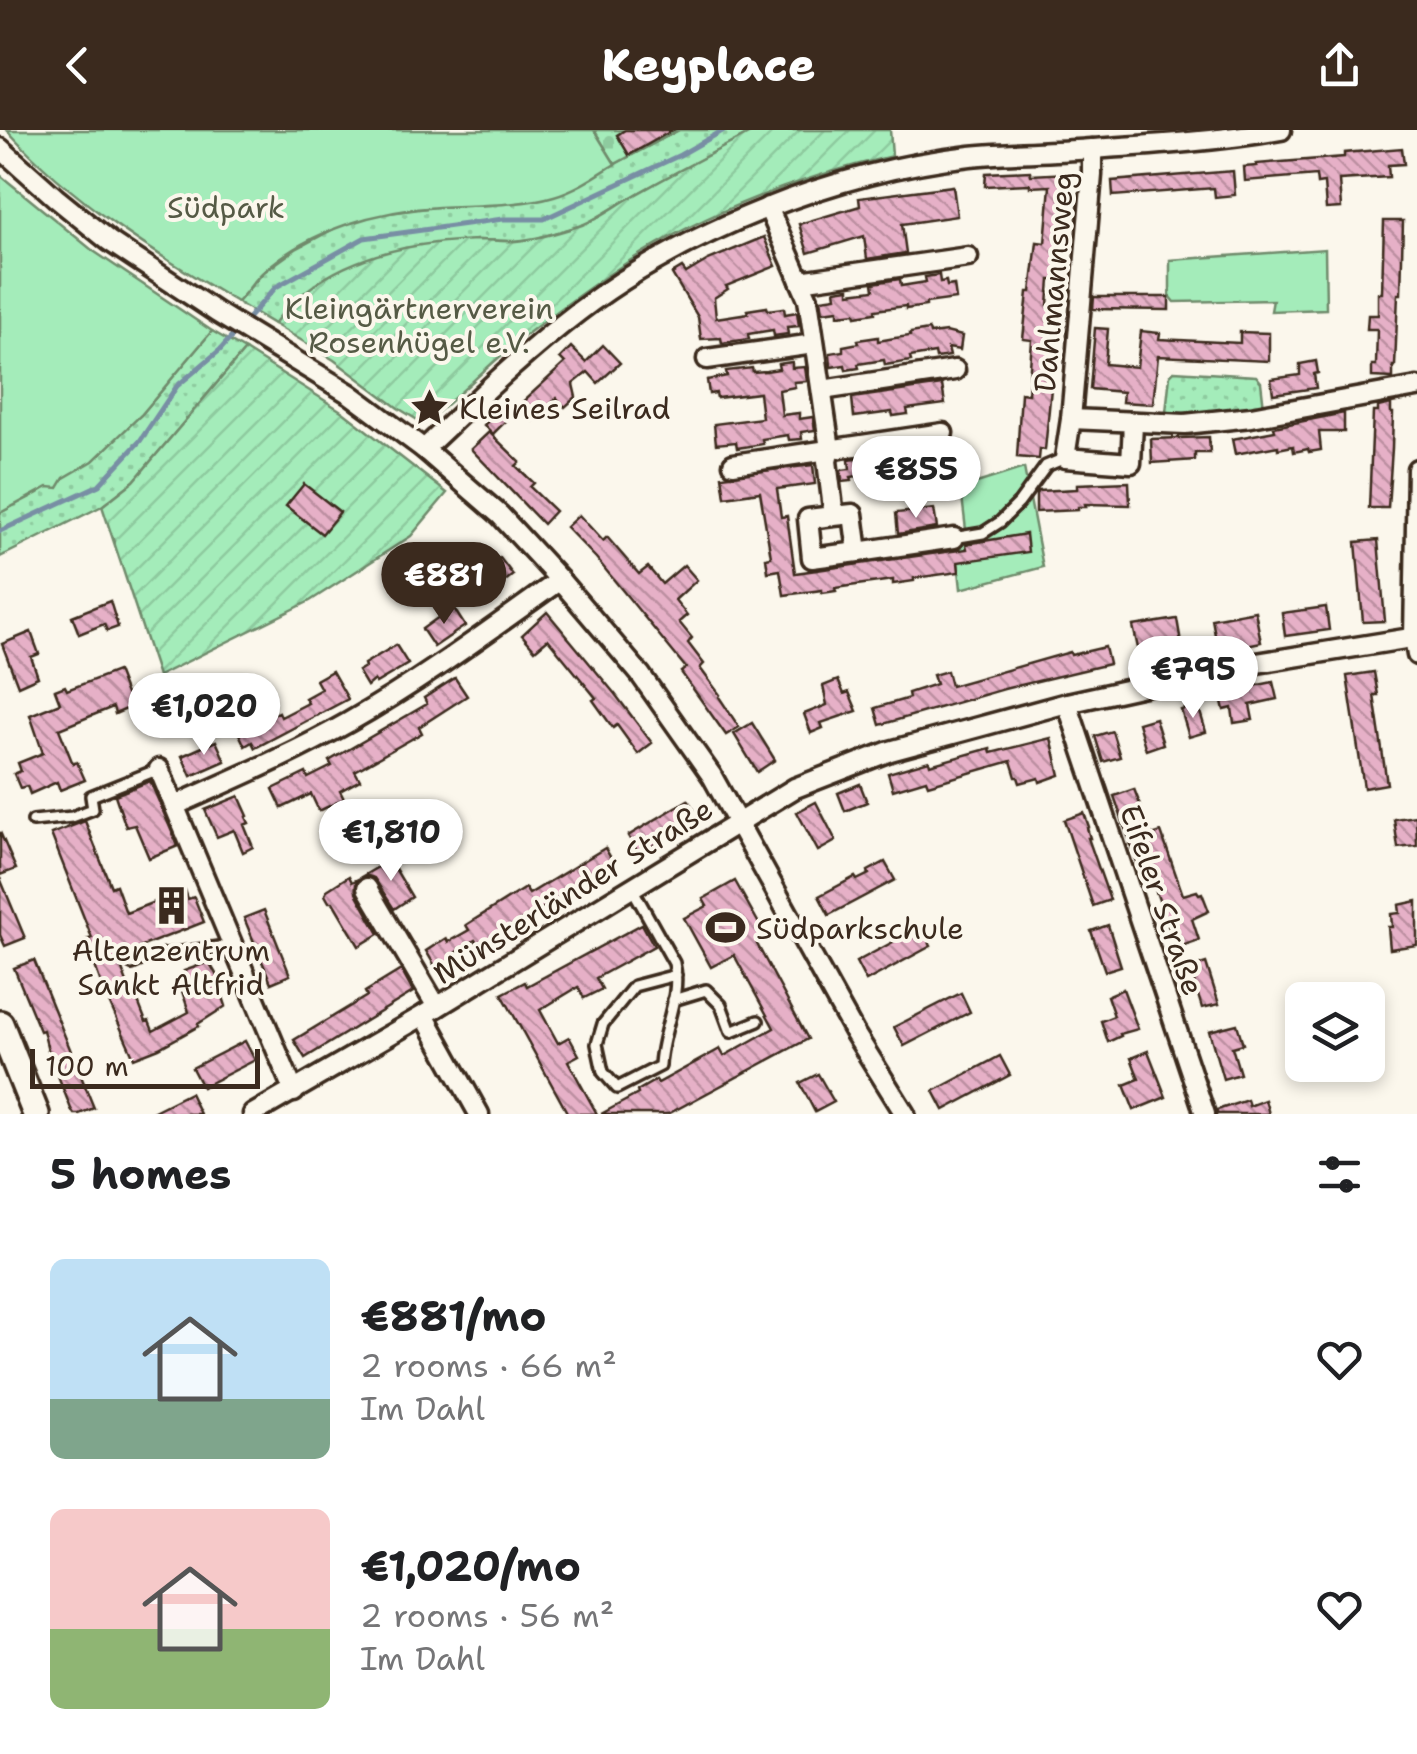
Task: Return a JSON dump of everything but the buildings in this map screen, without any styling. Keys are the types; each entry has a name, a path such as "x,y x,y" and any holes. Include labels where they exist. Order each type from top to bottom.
{"main road":[{"path":"0,1024 36,1114"},
{"path":"0,1066 20,1114"}],"street":[{"path":"424,449 520,358 591,302 665,257 768,207 847,182 929,163 1281,130"},
{"path":"0,148 109,241 350,394 424,449 500,516 640,674 712,776 854,1032 906,1114"},
{"name":"Dahlmannsweg","path":"1065,458 1092,149"},
{"path":"768,207 808,299 830,449 827,460 834,516"},
{"path":"800,281 968,257"},
{"path":"707,359 814,344"},
{"path":"822,390 955,370"},
{"name":"Dahlmannsweg","path":"1071,420 1184,424 1251,418 1417,387"},
{"path":"1065,458 1132,462 1133,423"},
{"path":"733,464 942,433"},
{"path":"1416,643 1417,469"},
{"path":"858,552 853,514 808,520 812,558 858,552 956,538"},
{"path":"176,805 349,722 560,580"},
{"name":"Münsterländer Straße","path":"254,1114 431,1011 795,788 890,750 1067,703 1226,668 1416,643"},
{"name":"Eifeler Straße","path":"1067,703 1204,1114"},
{"path":"159,770 294,1092"},
{"name":"Münsterländer Straße","path":"367,888 431,1011"},
{"path":"431,1011 479,1114"}],"lane":[{"path":"956,538 984,533 1000,522 1046,466 1065,458"},
{"path":"33,821 72,817 94,809 91,796 159,770"},
{"path":"632,888 674,963 676,976 660,1048 660,1066 617,1088 603,1072 596,1044 603,1024 634,986 676,976"},
{"path":"132,964 147,957 233,945"},
{"path":"673,1000 706,990 721,1005 730,1032 758,1021"}],"green space":[{"name":"Südpark","path":"7,130 594,130 615,164 570,190 541,199 416,209 345,225 280,258 237,302 86,203"},
{"path":"594,130 679,130 615,164"},
{"path":"679,130 756,130 586,224 534,239 405,248 291,302 274,324 237,302 264,272 296,249 343,224 374,215 435,207 491,205 615,164"},
{"name":"Kleingärtnerverein Rosenhügel e.V.","path":"756,130 890,130 892,156 763,195 671,236 587,289 521,339 424,424 334,360 274,324 315,285 365,259 421,245 524,240 582,225"},
{"name":"Südpark","path":"0,175 92,250 212,331 141,415 93,461 64,478 58,488 48,487 0,513"},
{"path":"1325,249 1326,309 1271,311 1273,300 1175,302 1170,296 1170,260"},
{"path":"212,331 245,350 134,481 102,506 0,557 0,513 38,493 141,415"},
{"name":"Kleingärtnerverein Rosenhügel e.V.","path":"245,350 343,412 447,493 411,536 310,601 158,676 102,506 134,481"},
{"path":"1174,371 1256,376 1261,382 1264,408 1197,416 1168,415 1170,375"},
{"path":"1024,468 1043,567 961,589 955,532 966,530 961,488"}],"waterway":[{"path":"243,324 276,287 364,238 503,219 544,219 724,130"},
{"path":"0,531 99,485 140,441 177,386 236,332"}],"place":[{"name":"Kleines Seilrad","path":"429,408"},
{"name":"Altenzentrum Sankt Altfrid","path":"171,906"},
{"name":"Südparkschule","path":"726,928"}]}
